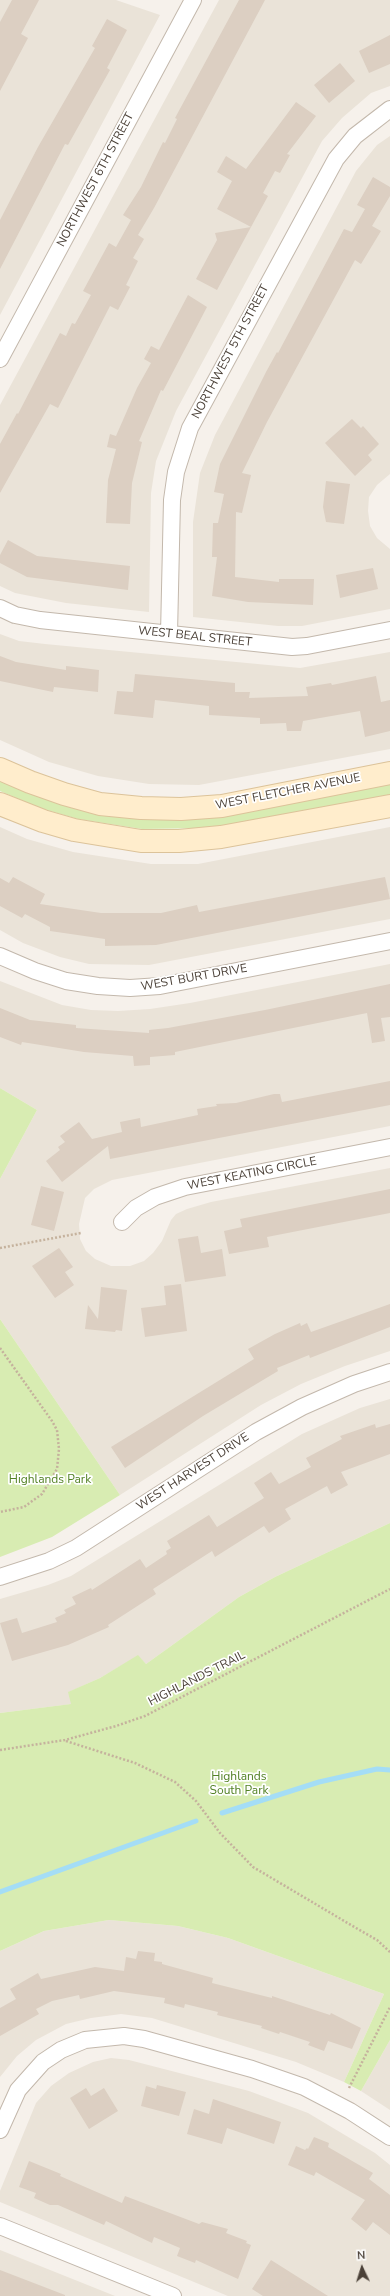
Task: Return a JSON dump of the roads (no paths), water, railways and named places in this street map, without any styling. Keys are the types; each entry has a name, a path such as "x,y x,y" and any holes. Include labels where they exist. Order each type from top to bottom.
{"main road":[{"name":"WEST FLETCHER AVENUE","path":"0,768 30,782 100,804 142,808 181,809 222,806 390,772"},
{"path":"0,804 74,830 141,841 172,841 222,837 390,806"}],"street":[{"name":"NORTHWEST 6TH STREET","path":"0,359 190,1"},
{"name":"NORTHWEST 5TH STREET","path":"169,634 172,500 176,472 190,428 336,159 355,136 390,109"},
{"name":"WEST BEAL STREET","path":"0,608 15,615 40,620 292,647 307,646 390,630"},
{"name":"WEST BURT DRIVE","path":"0,956 35,971 66,980 98,986 130,988 160,986 390,941"},
{"name":"WEST KEATING CIRCLE","path":"122,1222 136,1208 154,1197 185,1187 390,1147"},
{"name":"WEST HARVEST DRIVE","path":"0,1577 49,1562 76,1548 256,1432 302,1407 354,1384 390,1372"},
{"path":"0,2130 18,2090 43,2062 61,2050 85,2040 124,2036 144,2039 252,2069 304,2087 350,2111 390,2137"},
{"path":"0,2226 173,2296"}],"waterway":[{"path":"222,1813 319,1782 377,1769 390,1770"},
{"path":"0,1892 196,1821"}],"park label":[{"name":"Highlands Park","path":"50,1480"},
{"name":"Highlands South Park","path":"239,1784"}]}
